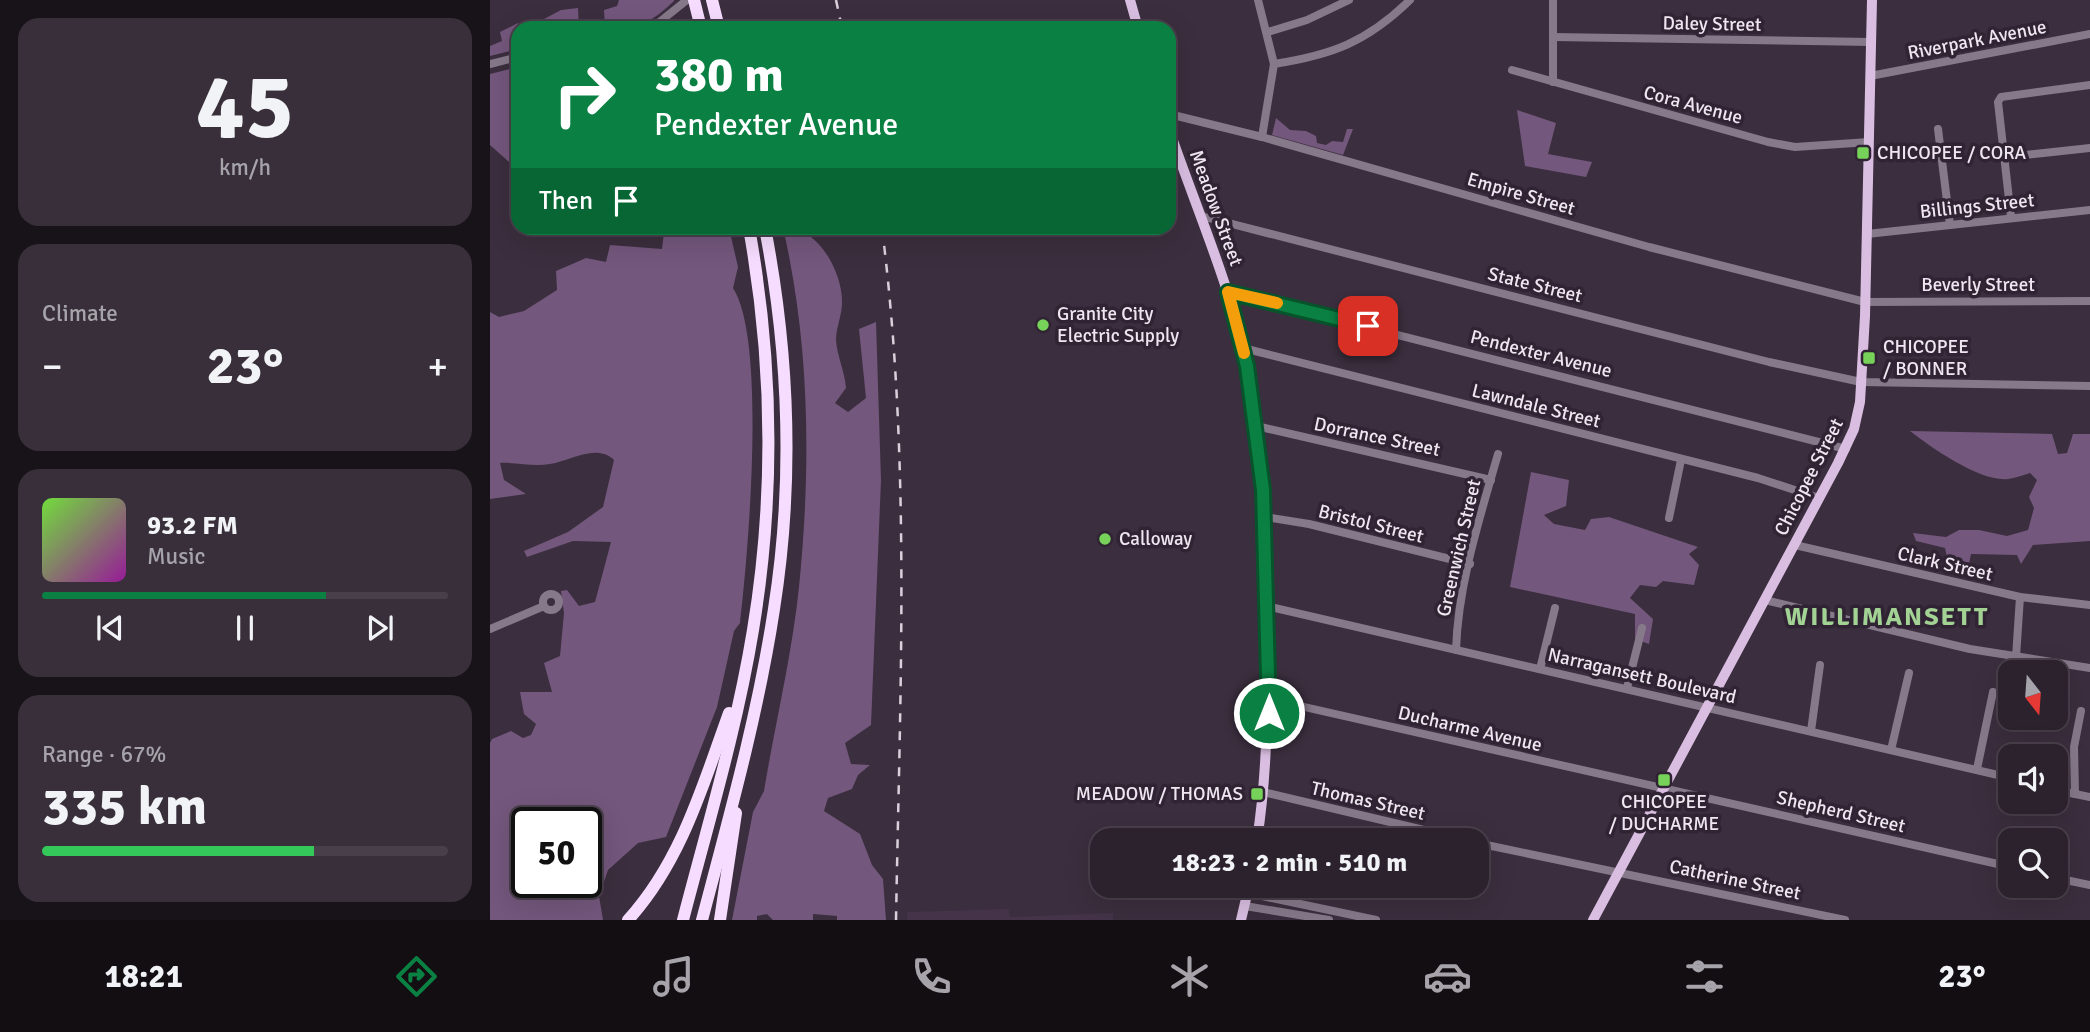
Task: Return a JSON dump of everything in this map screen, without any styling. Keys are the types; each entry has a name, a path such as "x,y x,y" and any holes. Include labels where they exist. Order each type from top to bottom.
{"highway":[{"path":"712,0 717,21"},
{"path":"683,920 746,667 761,572 768,493 769,428 763,330 749,235"},
{"path":"720,920 749,735 775,607 785,471 783,358 766,235"},
{"path":"628,920 659,878 685,831 746,667"},
{"path":"702,920 749,735"}],"main road":[{"path":"1130,0 1136,21"},
{"name":"Chicopee Street","path":"1593,920 1846,449 1857,419 1865,302 1872,0"},
{"name":"Meadow Street","path":"1176,149 1228,292 1243,348 1256,426 1265,517 1269,699 1258,828"},
{"path":"1241,920 1247,898"}],"street":[{"path":"661,21 687,0"},
{"path":"1258,0 1274,64 1262,137"},
{"path":"1268,32 1307,20 1349,0"},
{"path":"1274,64 1324,56 1347,46 1383,24 1410,0"},
{"path":"1553,0 1553,82"},
{"name":"Riverpark Avenue","path":"1870,76 2090,34"},
{"name":"Daley Street","path":"1553,37 1871,42"},
{"path":"490,64 511,59"},
{"name":"Cora Avenue","path":"1512,70 1785,146 1869,142"},
{"path":"2011,217 2007,157 1998,102 2001,97 2090,85"},
{"name":"Empire Street","path":"1176,116 1262,137 1649,247 1865,302"},
{"path":"1938,129 1950,225"},
{"path":"2007,157 2090,148"},
{"name":"Billings Street","path":"1867,234 2090,210"},
{"name":"State Street","path":"1201,216 1769,362 1861,382 1938,386 2090,386"},
{"name":"Pendexter Avenue","path":"1228,292 1846,449"},
{"name":"Beverly Street","path":"1865,302 2090,301"},
{"name":"Lawndale Street","path":"1243,348 1758,478 1819,498"},
{"name":"Dorrance Street","path":"1256,426 1491,480"},
{"name":"Greenwich Street","path":"1456,650 1457,626 1470,564 1498,454"},
{"path":"1669,518 1681,460"},
{"name":"Bristol Street","path":"1265,517 1309,524 1470,564"},
{"name":"Clark Street","path":"1795,545 2020,597 2090,605"},
{"path":"2016,657 2020,597"},
{"path":"1765,600 1911,636 2016,657 2090,668"},
{"path":"490,629 544,606"},
{"name":"Narragansett Boulevard","path":"1266,606 1998,775"},
{"path":"1540,669 1555,608"},
{"path":"1627,688 1642,628"},
{"path":"1811,731 1819,665"},
{"path":"1891,750 1909,673"},
{"path":"1977,769 1993,692"},
{"name":"Ducharme Avenue","path":"1269,699 1518,758 1665,787"},
{"path":"2075,794 2074,747 2081,711"},
{"name":"Shepherd Street","path":"1665,787 1998,864"},
{"name":"Thomas Street","path":"1263,792 1415,828"},
{"path":"2068,793 2090,797"},
{"path":"1489,846 1618,873"},
{"name":"Catherine Street","path":"1618,873 1844,920"},
{"path":"2068,881 2090,886"},
{"path":"1277,898 1339,916 1376,920"},
{"path":"1245,906 1329,920"}],"shaded area":[{"path":"619,0 674,0 648,21 605,21 604,10 617,6"},
{"path":"578,8 579,21 540,21 561,10"},
{"path":"511,26 511,51 490,56 490,46 502,41 500,32"},
{"path":"511,69 511,164 490,145 490,74"},
{"path":"1517,110 1556,123 1548,154 1592,162 1586,177 1525,166"},
{"path":"1276,118 1290,130 1306,131 1316,136 1317,143 1326,145 1332,141 1343,142 1347,129 1353,129 1343,155 1272,135"},
{"path":"664,235 731,235 738,267 733,288 743,315 750,353 752,399 750,501 740,623 734,631 717,707 666,837 638,843 608,870 602,887 602,807 511,807 511,898 599,898 603,920 490,920 490,743 492,739 511,731 523,738 531,735 536,724 524,714 520,692 552,692 544,663 560,656 564,613 561,591 567,590 579,606 595,602 611,542 573,541 527,557 524,551 568,532 603,507 614,460 607,455 591,453 544,465 500,463 504,480 526,494 490,499 490,312 499,317 524,311 557,290 556,271 586,258 606,262 610,245 662,249"},
{"path":"785,235 808,235 826,254 838,278 841,291 842,303 836,340 846,388 835,403 848,412 866,398 859,329 876,322 881,480 871,725 845,743 851,764 870,765 858,775 852,789 828,798 824,811 860,834 872,865 883,879 886,920 837,920 837,916 813,914 813,920 773,920 767,914 757,916 757,920 732,920 753,812 764,791 799,587 805,498 806,408 793,276"},
{"path":"1910,431 2052,434 2058,454 2067,453 2073,434 2090,434 2090,541 2033,545 2021,564 2017,555 1971,554 1967,574 1950,572 1945,548 1916,541 1913,533 1946,537 1959,530 1979,530 2007,536 2028,530 2034,508 2029,497 2037,480 2030,473 2008,479 1970,470"},
{"path":"1531,472 1569,480 1566,506 1544,515 1554,524 1585,530 1591,519 1609,517 1698,547 1689,554 1699,565 1694,585 1663,581 1656,587 1640,585 1630,598 1653,619 1649,644 1635,639 1635,614 1510,587"},
{"path":"1009,909 1010,917 1113,913 1113,920 907,920 907,912"}],"railway":[{"path":"836,0 840,21"},
{"path":"883,235 897,401 900,487 901,660 896,920"}],"slow traffic":[{"path":"1244,353 1228,292 1277,303"}],"place":[{"name":"CHICOPEE / CORA","path":"1863,153"},
{"name":"Granite City Electric Supply","path":"1043,325"},
{"name":"CHICOPEE / BONNER","path":"1869,358"},
{"name":"Calloway","path":"1105,539"},
{"name":"CHICOPEE / DUCHARME","path":"1664,780"},
{"name":"MEADOW / THOMAS","path":"1257,794"}],"district":[{"name":"WILLIMANSETT","path":"1887,617"}],"route":[{"path":"1269,713 1263,490 1247,366 1228,292 1368,326"}]}
